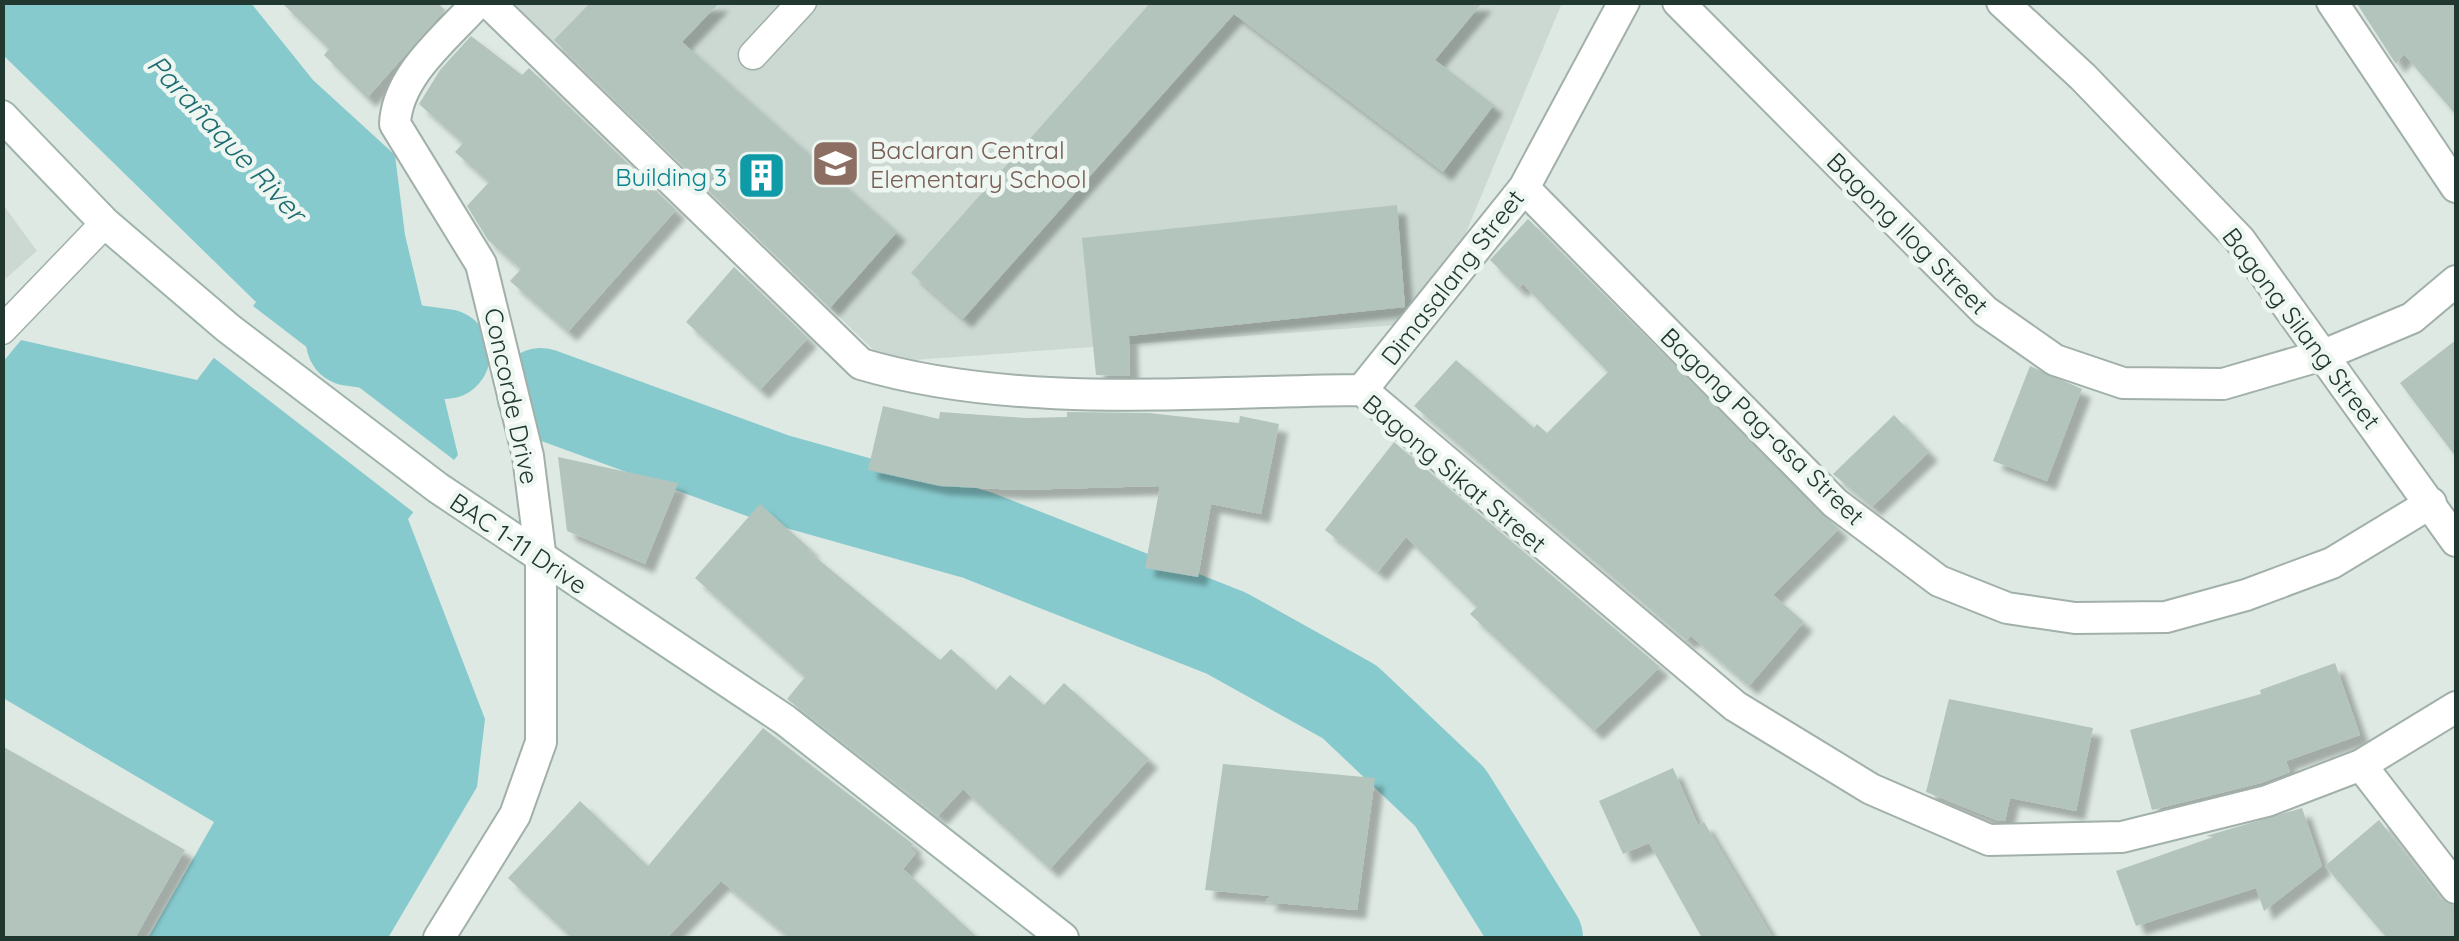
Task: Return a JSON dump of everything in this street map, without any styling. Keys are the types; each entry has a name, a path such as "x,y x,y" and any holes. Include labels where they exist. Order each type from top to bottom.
{"street":[{"name":"Concorde Drive","path":"439,938 516,815 540,742 542,560 528,456 481,264 395,124 396,105 404,86 478,2"},
{"name":"Bagong Sikat Street","path":"488,2 861,364 896,374 1048,392 1362,390 1735,706 1871,790 1989,840 2122,837 2267,801 2361,765 2456,708"},
{"name":"Dimasalang Street","path":"1362,390 1524,188 1624,2"},
{"name":"Bagong Ilog Street","path":"1678,2 1985,311 2055,360 2123,382 2223,384 2326,354 2412,318 2456,281"},
{"name":"Bagong Silang Street","path":"2002,2 2083,77 2240,240 2326,354 2456,541"},
{"path":"2332,2 2456,187"},
{"name":"BAC 1-11 Drive","path":"2,116 105,223 228,328 438,488 785,720 1063,938"},
{"name":"Bagong Pag-asa Street","path":"1524,188 1835,503 1938,581 2006,608 2074,618 2166,616 2246,595 2332,563 2430,503"},
{"path":"2361,765 2456,888"}],"lane":[{"path":"752,55 802,2"},
{"path":"2,330 105,223"}],"shaded area":[{"path":"513,3 1562,3 1464,237 1412,324 886,362"},
{"path":"2,203 37,251 3,281 2,281"}],"water":[{"name":"Parañaque River","path":"3,3 251,3 313,80 395,155 405,235 458,455 408,519 485,719 477,787 388,938 148,938 214,822 3,698 3,362 21,340 197,380 256,302 3,55"}],"pier":[{"path":"249,303 458,463 417,515 209,354"}],"building":[{"path":"281,2 437,2 445,10 367,98 324,55 329,49"},
{"name":"Building 3","path":"591,2 720,2 682,42 897,232 830,308 554,40"},
{"path":"1151,2 1483,2 1435,60 1494,105 1443,172 1234,14 963,319 911,273"},
{"path":"2356,2 2456,2 2456,115 2404,54 2396,64"},
{"path":"471,36 522,75 529,68 676,210 568,332 510,281 521,269 488,240 467,206 489,182 455,152 463,143 419,104 440,70"},
{"path":"1397,205 1405,307 1129,336 1130,376 1096,375 1082,238"},
{"path":"1528,219 1839,529 1773,595 1804,622 1749,686 1691,636 1686,640 1414,406 1456,360 1534,428 1537,424 1547,433 1608,372 1523,284 1518,288 1490,260"},
{"path":"734,267 808,338 760,390 686,322"},
{"path":"2456,340 2456,457 2400,383"},
{"path":"2030,366 2082,389 2047,481 1993,461"},
{"path":"883,406 939,419 940,412 1025,418 1067,417 1067,412 1149,413 1239,423 1240,416 1279,424 1261,514 1211,504 1198,577 1145,568 1160,486 1018,490 940,486 868,470"},
{"path":"1894,415 1929,452 1872,507 1833,474"},
{"path":"1394,442 1660,667 1594,731 1470,614 1477,607 1406,537 1378,572 1325,530"},
{"path":"558,457 678,483 645,564 567,531"},
{"path":"760,504 808,551 940,660 951,649 996,690 1010,675 1044,705 1064,683 1149,759 1050,869 963,789 938,816 787,699 805,677 695,578"},
{"path":"2335,663 2360,735 2286,761 2290,772 2261,783 2152,810 2130,730 2261,694 2260,690"},
{"path":"1949,699 2093,728 2076,811 2010,798 2005,821 1999,821 1926,792"},
{"path":"763,728 913,844 910,848 916,853 903,869 978,938 790,938 721,881 667,938 572,938 508,878 580,801 648,866"},
{"path":"2,746 185,850 135,938 2,938"},
{"path":"1223,764 1375,778 1357,910 1265,902 1270,896 1205,890"},
{"path":"1673,768 1698,825 1704,822 1773,938 1702,938 1649,843 1623,854 1599,801"},
{"path":"2302,808 2322,866 2264,911 2256,888 2136,926 2116,871 2213,837 2206,836"},
{"path":"2379,820 2441,899 2456,906 2456,938 2387,938 2325,866"}],"waterway":[{"path":"351,341 445,354"},
{"path":"541,393 774,478 977,535 1226,633 1350,702 1450,797 1538,938"}],"place":[{"name":"Baclaran Central Elementary School","path":"835,163"},
{"name":"Building 3","path":"762,176"}]}
